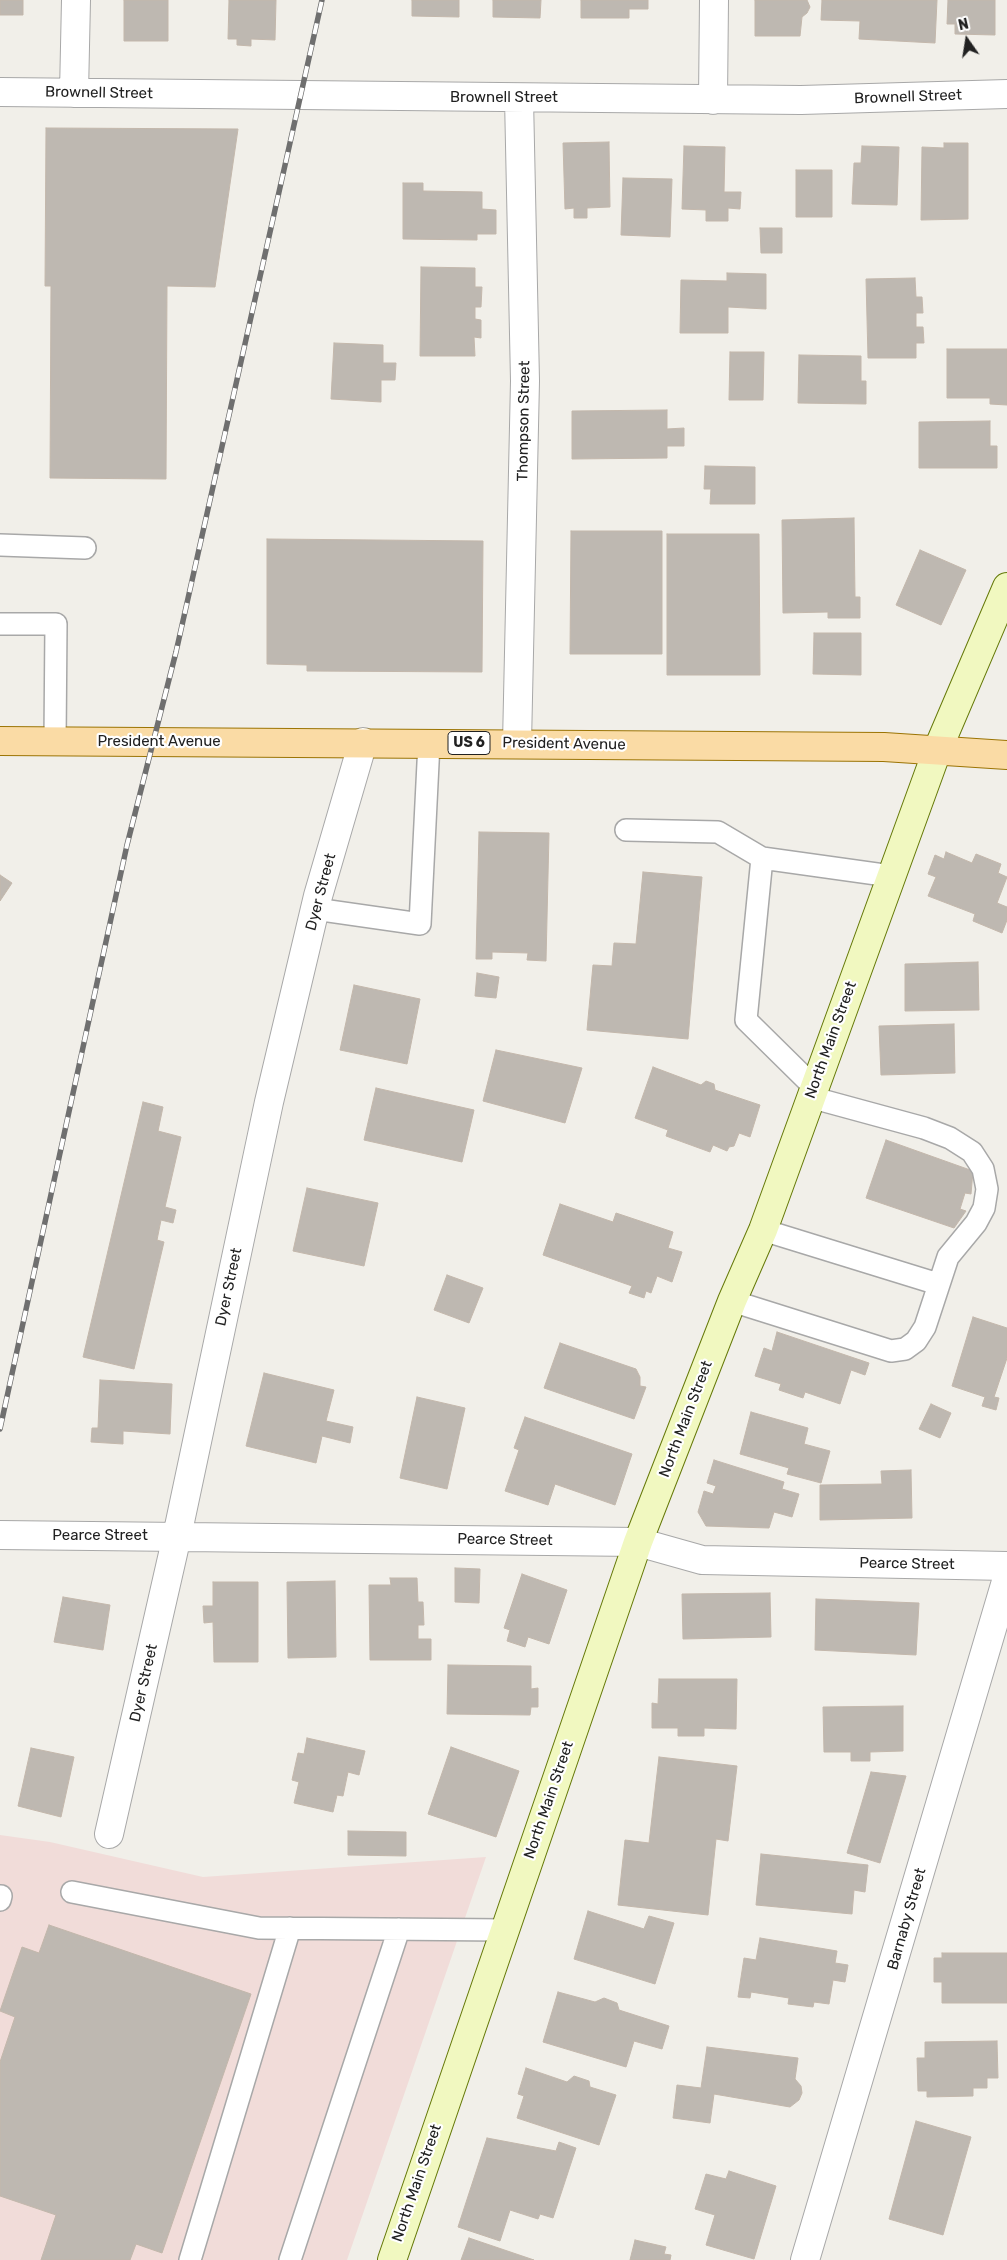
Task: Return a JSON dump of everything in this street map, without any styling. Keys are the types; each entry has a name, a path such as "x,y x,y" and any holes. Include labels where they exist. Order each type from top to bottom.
{"main road":[{"name":"North Main Street","path":"392,2260 638,1542 732,1301 762,1230 937,751 1007,587"},
{"name":"President Avenue","path":"0,740 884,747 1007,755"}],"street":[{"path":"74,93 76,0"},
{"path":"713,100 714,0"},
{"name":"Brownell Street","path":"0,92 713,100 801,100 1007,94"},
{"name":"Thompson Street","path":"517,743 525,381 519,98"},
{"name":"Dyer Street","path":"108,1834 177,1536 266,1111 315,909 363,742"},
{"name":"Pearce Street","path":"0,1535 638,1542 702,1560 1007,1566"},
{"name":"Barnaby Street","path":"805,2260 1007,1578"}],"lane":[{"path":"0,545 85,548"},
{"path":"0,624 56,624 55,741"},
{"path":"315,909 420,924 429,743"},
{"path":"626,830 718,832 762,858 891,876"},
{"path":"732,1301 891,1351 906,1349 916,1341 925,1327 948,1257 976,1223 984,1208 987,1189 983,1169 972,1152 950,1138 924,1128 812,1092 746,1020 762,858"},
{"path":"762,1230 938,1284"},
{"path":"72,1892 259,1928 505,1930"},
{"path":"190,2260 290,1928"},
{"path":"290,2260 399,1929"}],"shaded area":[{"path":"0,1835 50,1842 203,1877 486,1857 347,2260 0,2260"}],"building":[{"path":"0,0 23,0 23,15 0,15"},
{"path":"124,0 168,0 168,41 124,41"},
{"path":"229,0 276,0 275,40 251,39 251,46 237,45 237,39 228,39"},
{"path":"412,0 459,0 459,17 412,16"},
{"path":"493,0 541,0 540,18 493,17"},
{"path":"581,0 648,0 648,9 629,9 629,18 581,18"},
{"path":"755,0 807,0 810,7 802,17 800,36 755,36"},
{"path":"822,0 937,0 935,43 859,39 860,21 821,20"},
{"path":"948,0 995,0 995,35 955,34 955,24 947,24"},
{"path":"46,128 238,129 215,287 167,286 166,479 50,478 51,286 45,286"},
{"path":"609,142 610,207 587,208 587,218 574,218 574,208 565,209 563,143"},
{"path":"944,143 968,143 968,219 921,220 922,147 944,148"},
{"path":"684,146 725,147 724,192 741,192 740,209 728,208 728,221 706,221 706,210 682,209"},
{"path":"862,146 899,147 897,205 852,204 854,163 861,163"},
{"path":"796,170 832,170 832,217 796,217"},
{"path":"623,178 672,179 670,237 621,235"},
{"path":"403,183 423,183 423,191 482,192 482,209 496,210 496,234 477,234 477,240 403,239"},
{"path":"760,228 782,228 782,253 761,253"},
{"path":"421,267 475,268 475,287 482,287 481,307 475,307 475,319 481,320 481,338 474,337 475,356 420,356"},
{"path":"727,273 766,274 766,309 728,307 728,333 680,333 681,280 727,281"},
{"path":"915,278 916,297 922,297 923,313 916,313 916,327 923,327 924,343 916,343 916,358 868,358 866,279"},
{"path":"334,343 383,345 383,363 396,363 395,380 381,380 381,402 331,399"},
{"path":"947,349 1007,349 1007,405 990,404 990,398 947,398"},
{"path":"730,352 764,352 763,400 729,400"},
{"path":"799,355 861,356 861,381 866,381 866,404 798,403"},
{"path":"667,410 667,429 684,428 684,446 667,446 667,458 572,459 572,411"},
{"path":"990,421 990,446 997,446 997,468 919,468 919,422"},
{"path":"705,466 755,467 755,504 710,504 711,489 704,489"},
{"path":"854,518 855,597 860,597 860,618 828,618 828,612 783,613 782,520"},
{"path":"571,531 662,531 662,654 570,654"},
{"path":"667,534 759,534 760,675 667,675"},
{"path":"267,539 483,541 482,672 307,671 307,665 267,664"},
{"path":"920,550 966,570 941,625 896,605"},
{"path":"814,633 861,633 861,675 813,674"},
{"path":"479,832 549,833 546,961 527,960 528,953 492,952 492,959 476,959"},
{"path":"946,852 972,863 976,854 1001,864 998,873 1007,877 997,903 1007,907 1007,920 1002,933 973,921 975,914 928,896 936,877 928,874 935,855 944,859"},
{"path":"643,872 702,877 688,1039 587,1030 593,965 612,966 614,943 636,944"},
{"path":"0,875 12,883 0,901"},
{"path":"978,962 979,1010 905,1011 905,964"},
{"path":"477,973 499,977 496,998 475,996"},
{"path":"354,985 420,999 407,1064 340,1050"},
{"path":"954,1024 955,1073 881,1075 879,1026"},
{"path":"496,1050 582,1068 565,1123 483,1101"},
{"path":"653,1067 701,1085 706,1081 714,1084 715,1090 760,1105 750,1137 739,1133 734,1146 729,1147 727,1151 713,1145 710,1152 666,1136 668,1130 635,1118"},
{"path":"376,1088 474,1110 462,1162 364,1140"},
{"path":"143,1102 163,1107 158,1131 181,1137 165,1207 176,1210 173,1223 161,1220 157,1240 164,1242 134,1369 83,1357"},
{"path":"886,1140 973,1171 971,1194 965,1193 960,1209 966,1211 954,1228 866,1198"},
{"path":"307,1188 378,1203 364,1266 293,1251"},
{"path":"560,1204 613,1222 616,1213 673,1232 668,1248 682,1252 672,1282 657,1276 651,1293 646,1291 644,1298 629,1293 632,1286 543,1255"},
{"path":"447,1275 483,1288 469,1323 434,1310"},
{"path":"973,1317 1007,1328 1007,1358 994,1397 999,1398 996,1410 982,1406 985,1397 952,1386"},
{"path":"777,1332 869,1363 865,1375 851,1370 840,1404 805,1392 803,1398 779,1390 781,1384 755,1376 764,1348 772,1351"},
{"path":"560,1343 636,1369 640,1377 640,1386 646,1387 634,1419 544,1388"},
{"path":"264,1373 334,1390 326,1421 353,1427 350,1443 322,1436 316,1463 246,1446"},
{"path":"100,1380 172,1384 170,1434 123,1431 123,1444 91,1442 92,1428 98,1428"},
{"path":"417,1397 465,1408 447,1489 400,1478"},
{"path":"931,1404 951,1413 940,1438 919,1429"},
{"path":"751,1412 808,1428 804,1444 830,1451 821,1483 787,1474 789,1468 740,1454"},
{"path":"525,1417 632,1454 615,1505 555,1484 548,1505 505,1491 519,1450 514,1448"},
{"path":"714,1460 784,1482 782,1489 799,1494 792,1517 774,1512 769,1528 706,1526 698,1512 704,1491 713,1494 716,1486 707,1483"},
{"path":"911,1470 912,1518 820,1520 820,1485 882,1484 881,1471"},
{"path":"455,1568 480,1569 479,1603 455,1602"},
{"path":"522,1574 567,1590 549,1644 528,1637 525,1647 507,1641 510,1630 504,1628"},
{"path":"390,1578 417,1578 418,1602 423,1602 424,1625 418,1625 418,1639 431,1639 431,1660 370,1660 369,1585 391,1585"},
{"path":"335,1581 336,1657 288,1658 287,1582"},
{"path":"213,1582 258,1582 258,1662 214,1662 213,1622 204,1623 203,1606 213,1606"},
{"path":"770,1593 771,1637 683,1639 682,1594"},
{"path":"63,1597 110,1605 103,1650 54,1642"},
{"path":"816,1599 919,1603 916,1655 815,1650"},
{"path":"448,1665 531,1666 531,1689 538,1688 538,1707 531,1707 530,1715 447,1714"},
{"path":"659,1679 737,1679 736,1729 704,1728 704,1736 678,1736 678,1728 652,1728 652,1703 658,1704"},
{"path":"903,1706 903,1751 870,1752 870,1761 851,1761 851,1752 824,1752 823,1707"},
{"path":"307,1738 365,1751 359,1775 348,1772 343,1796 337,1795 333,1812 294,1803 299,1782 292,1780 298,1753 304,1754"},
{"path":"451,1747 519,1771 496,1837 428,1814"},
{"path":"31,1748 74,1757 61,1817 18,1806"},
{"path":"659,1757 737,1766 728,1841 716,1839 708,1915 618,1905 625,1840 649,1843"},
{"path":"871,1772 906,1776 880,1863 847,1853"},
{"path":"348,1831 406,1832 406,1856 348,1855"},
{"path":"761,1854 868,1865 865,1892 854,1890 852,1914 756,1905"},
{"path":"588,1911 644,1929 649,1916 674,1923 655,1984 574,1959"},
{"path":"49,1925 251,1994 162,2253 136,2244 130,2260 41,2260 56,2215 0,2196 0,2062 15,2017 0,2011 22,1947 39,1953"},
{"path":"760,1938 837,1951 835,1963 848,1965 845,1982 833,1980 829,2004 814,2002 813,2007 788,2004 789,1998 751,1992 750,1998 738,1997 744,1958 756,1960"},
{"path":"942,1953 1007,1953 1007,2003 942,2003 942,1982 934,1982 934,1958 942,1958"},
{"path":"558,1992 595,2002 604,1998 617,2003 619,2010 669,2026 662,2049 634,2041 626,2067 543,2042"},
{"path":"997,2041 998,2078 987,2078 987,2088 973,2088 973,2096 927,2097 927,2091 918,2091 917,2058 925,2058 925,2042"},
{"path":"707,2047 798,2058 795,2079 801,2086 802,2093 799,2100 790,2107 714,2094 710,2123 673,2118 677,2085 701,2088"},
{"path":"526,2068 567,2082 574,2076 589,2081 590,2087 616,2095 599,2145 517,2118 524,2096 518,2094"},
{"path":"916,2121 971,2137 943,2235 889,2219"},
{"path":"487,2138 556,2151 559,2142 576,2148 553,2218 540,2214 538,2219 510,2210 500,2241 458,2227"},
{"path":"729,2171 776,2186 754,2259 706,2245 715,2215 695,2209 706,2174 726,2179"},
{"path":"469,2238 534,2260 461,2260"},
{"path":"635,2240 666,2247 664,2254 671,2255 670,2260 630,2260"}],"railway":[{"path":"0,1429 127,845 176,652 322,0"}]}
